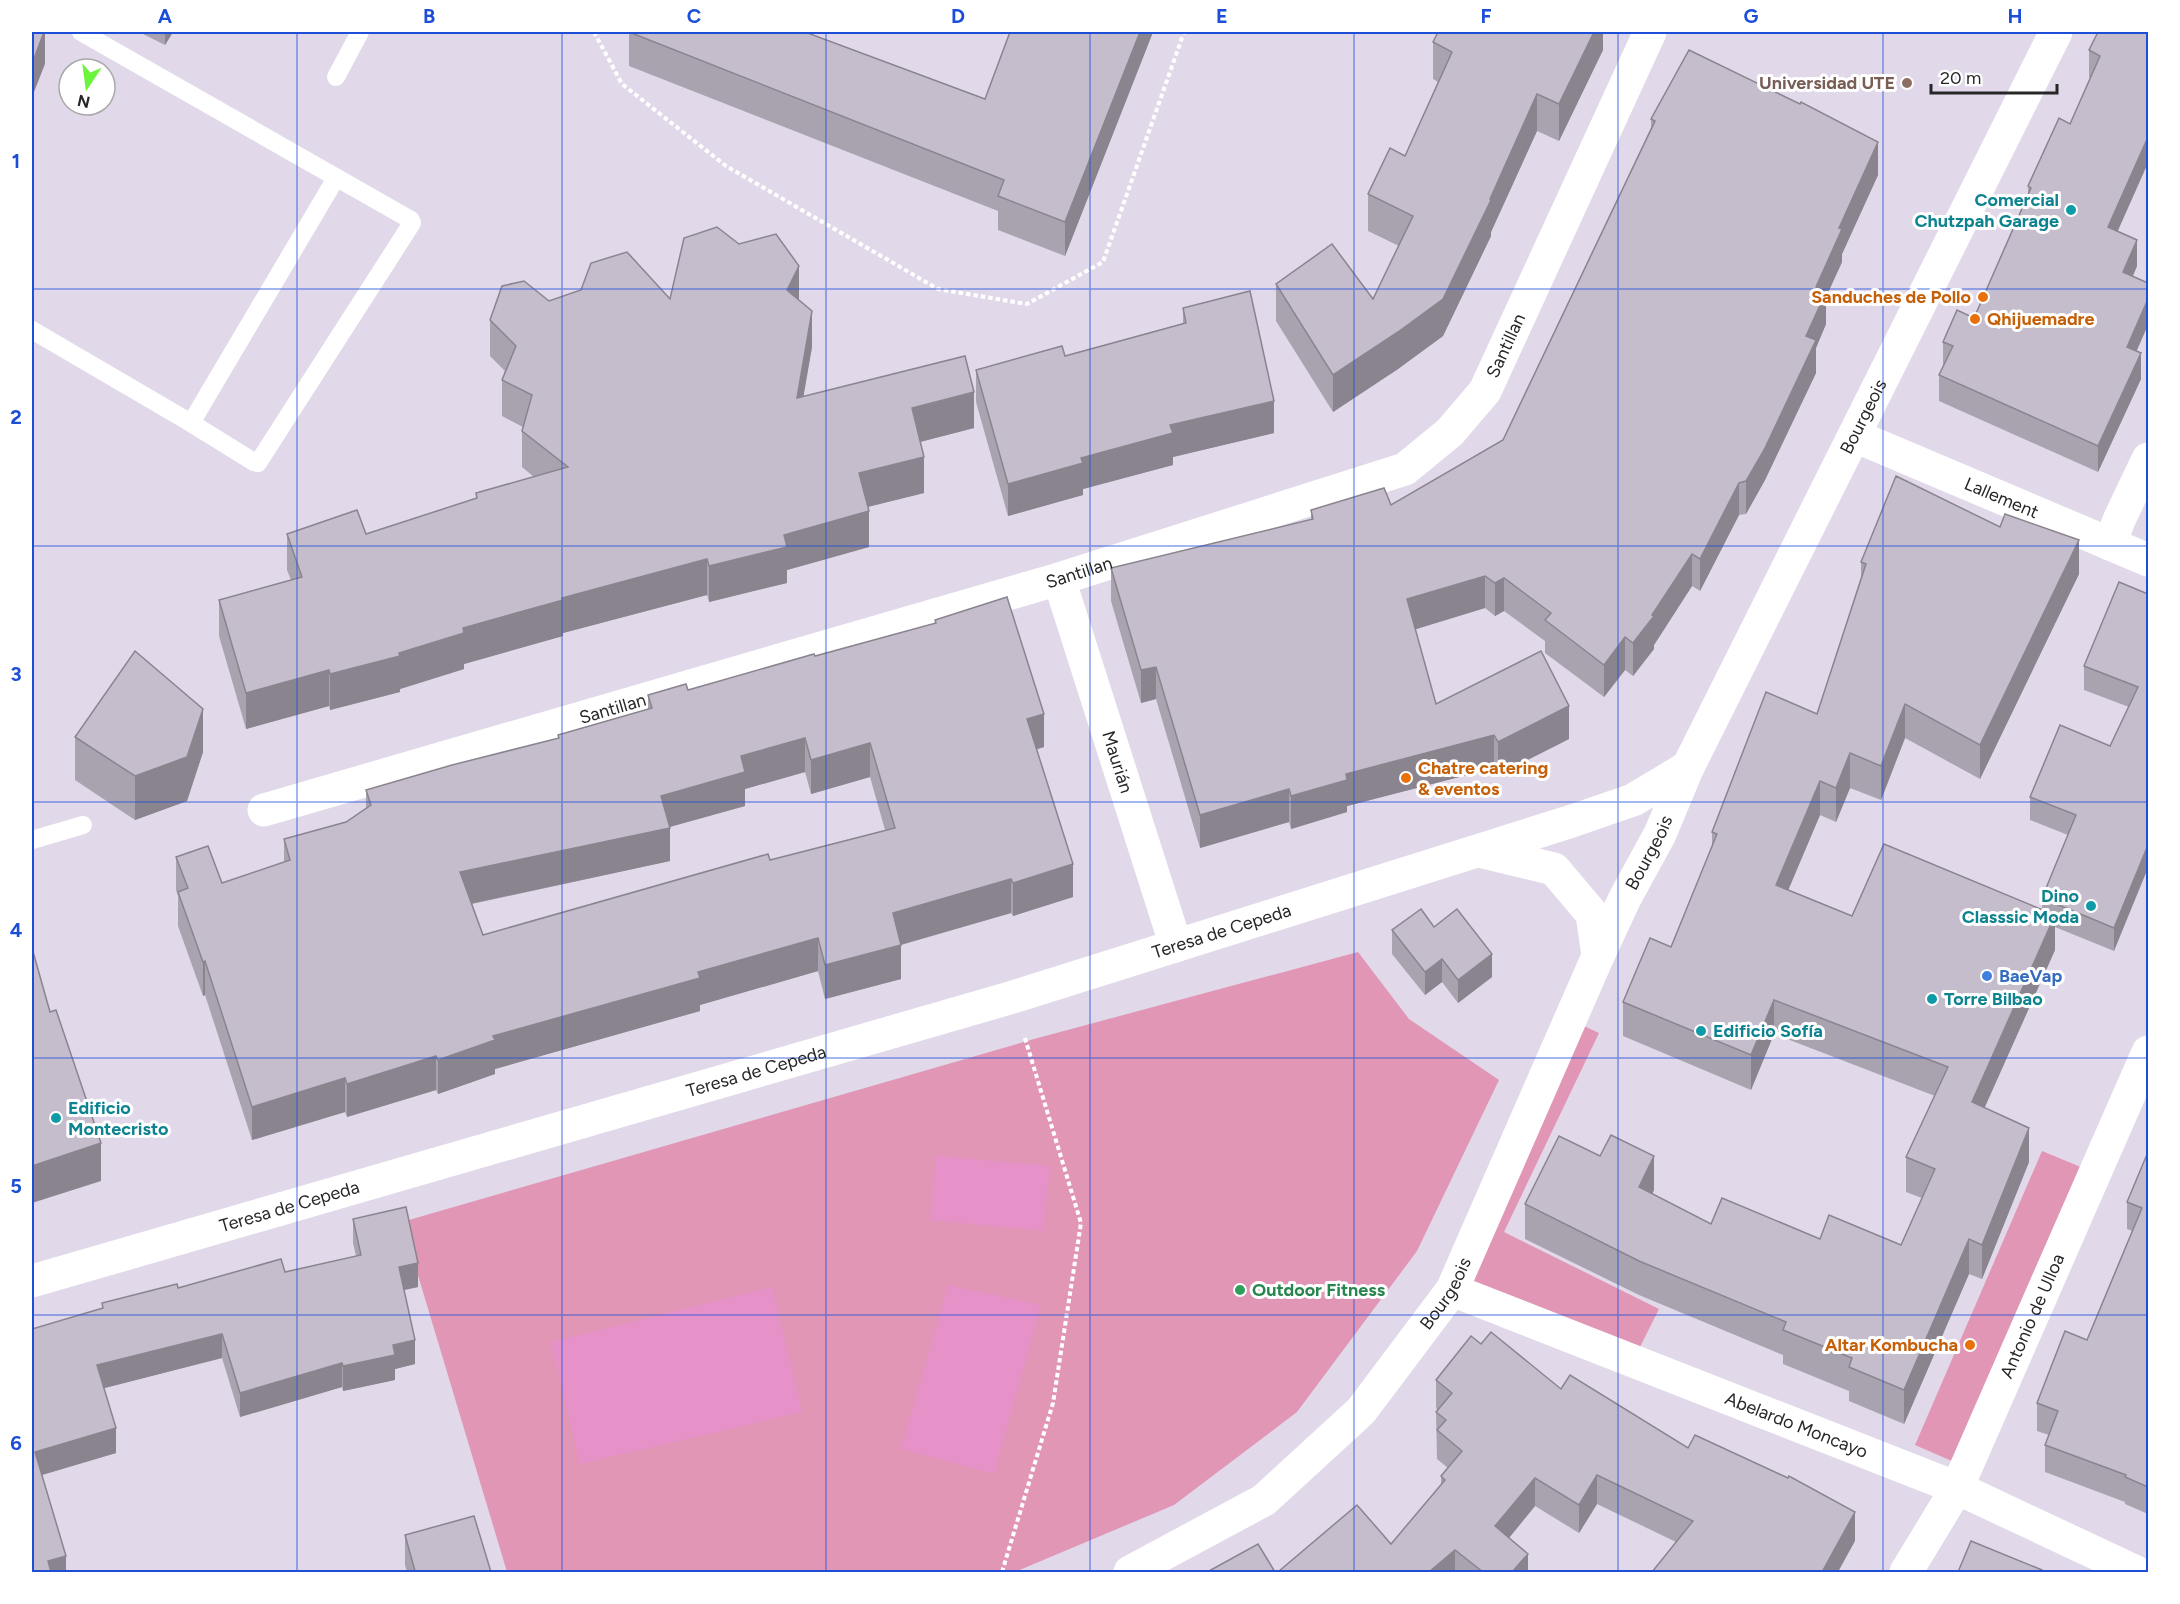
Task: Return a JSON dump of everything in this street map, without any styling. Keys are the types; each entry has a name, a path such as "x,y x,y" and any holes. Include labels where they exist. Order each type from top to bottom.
{"street":[{"name":"Santillan","path":"264,810 1059,579 1405,469 1450,432 1485,391 1650,32"},
{"name":"Bourgeois","path":"1130,1572 1264,1500 1360,1411 1452,1290 1625,898 1660,834 1688,767 2056,32"},
{"name":"Lallement","path":"1855,436 2148,560"},
{"path":"2110,544 2148,459"},
{"name":"Maurián","path":"1059,579 1176,946"},
{"name":"Teresa de Cepeda","path":"32,1281 1012,997 1634,800 1688,767"},
{"path":"1478,851 1554,869 1592,914 1598,956"},
{"name":"Antonio de Ulloa","path":"1906,1572 1957,1488 2148,1052"},
{"name":"Abelardo Moncayo","path":"1452,1290 1957,1488 2136,1572"}],"lane":[{"path":"32,330 258,463 411,225 411,220 81,32"},
{"path":"336,77 360,32"},
{"path":"191,423 336,178"},
{"path":"32,840 83,825"}],"path":[{"path":"594,32 622,84 726,166 938,289 1027,304 1103,262 1184,32"},
{"path":"1002,1572 1053,1403 1081,1223 1012,997"}],"shaded area":[{"path":"1358,952 1409,1019 1499,1080 1417,1251 1297,1412 1174,1505 1015,1572 507,1572 402,1222 1034,1039"},
{"path":"1565,1017 1599,1033 1504,1232 1659,1309 1636,1355 1461,1287"},
{"path":"2042,1151 2088,1170 1961,1465 1915,1445"},
{"path":"936,1156 1050,1166 1043,1231 930,1220"},
{"path":"948,1285 1041,1305 994,1474 901,1449"},
{"path":"772,1287 802,1412 580,1464 551,1342"}],"building":[{"path":"32,32 44,32 32,64"},
{"path":"629,32 805,32 985,99 1010,32 1140,32 1065,222 998,196 1004,180"},
{"path":"1438,32 1594,32 1559,104 1537,94 1491,200 1443,299 1333,375 1276,284 1332,244 1373,299 1413,216 1368,194 1390,148 1405,156 1452,52 1433,42"},
{"path":"2098,32 2148,32 2148,137 2108,227 2137,240 2123,272 2148,283 2148,299 2127,347 2141,353 2098,446 1939,375 1953,346 1943,342 1957,310 1974,318 2031,188 2028,186 2059,118 2070,124 2100,56 2089,50"},
{"path":"1689,50 1800,104 1801,102 1878,142 1839,228 1842,229 1816,287 1826,292 1806,336 1816,340 1765,448 1746,481 1739,483 1700,559 1692,554 1652,615 1654,616 1633,643 1625,637 1604,665 1545,620 1551,613 1504,578 1495,583 1485,576 1407,599 1436,704 1541,651 1569,706 1498,742 1494,735 1346,774 1347,780 1291,796 1289,789 1200,815 1156,667 1141,670 1111,568 1313,519 1311,510 1384,488 1391,505 1503,440 1655,121 1651,119"},
{"path":"717,227 739,244 776,234 799,266 787,290 812,311 797,398 965,356 974,392 912,408 924,457 859,473 869,511 784,535 787,547 709,566 707,559 562,598 563,600 463,628 464,633 399,653 400,656 330,674 329,670 246,693 219,600 302,577 287,534 357,510 366,534 477,498 476,493 568,467 522,431 532,395 502,380 516,346 490,320 502,286 524,281 549,301 581,290 591,263 627,252 670,299 684,238"},
{"path":"1250,291 1274,401 1170,425 1173,433 1081,458 1083,463 1008,484 976,370 1062,346 1065,356 1186,323 1183,308"},
{"path":"1896,476 2000,527 2005,514 2079,540 1980,745 1905,704 1881,766 1850,753 1836,788 1820,781 1776,885 1852,916 1884,844 2055,915 1972,1102 2029,1128 1982,1245 1969,1239 1904,1390 1849,1367 1852,1358 1783,1330 1786,1322 1639,1261 1525,1204 1559,1136 1600,1156 1611,1135 1654,1156 1639,1187 1711,1224 1722,1198 1820,1239 1829,1215 1901,1245 1935,1169 1906,1157 1948,1067 1774,1000 1751,1055 1623,1002 1650,938 1671,947 1717,834 1712,832 1766,692 1817,714 1866,564 1861,562"},
{"path":"2119,582 2148,594 2148,845 2114,928 2042,898 2076,815 2030,797 2060,725 2110,746 2138,687 2084,666"},
{"path":"1007,597 1044,714 1027,719 1073,864 1013,883 1011,879 893,913 901,945 825,965 818,938 698,972 700,978 493,1036 495,1040 438,1060 436,1056 347,1084 345,1078 252,1107 205,961 203,962 178,892 188,888 176,857 208,846 222,883 290,860 284,839 346,822 371,805 366,790 559,738 558,735 652,708 648,695 686,684 688,690 814,654 815,656 936,623 935,620","holes":["805,738 811,760 870,743 895,828 770,860 768,854 483,935 460,872 670,828 661,796 745,772 741,756"]},
{"path":"135,651 203,709 187,757 135,776 75,737"},
{"path":"1421,909 1434,927 1457,909 1492,954 1458,980 1442,959 1425,972 1392,930"},
{"name":"Edificio Montecristo","path":"32,948 50,1012 56,1010 101,1143 32,1166"},
{"path":"2148,1152 2148,1487 2125,1477 2126,1475 2045,1445 2058,1411 2037,1403 2065,1331 2087,1340 2142,1208 2127,1202"},
{"path":"406,1207 418,1263 399,1267 415,1340 393,1345 395,1355 343,1366 342,1363 240,1393 222,1334 97,1365 116,1428 35,1452 66,1556 48,1561 51,1572 32,1572 32,1329 103,1308 102,1303 177,1284 178,1288 281,1259 285,1272 361,1255 353,1219"},
{"path":"1491,1332 1561,1389 1570,1375 1688,1448 1695,1435 1788,1478 1789,1476 1855,1512 1822,1572 1652,1572 1693,1521 1597,1475 1579,1505 1535,1478 1495,1526 1528,1554 1512,1572 1483,1572 1455,1550 1429,1572 1278,1572 1357,1505 1391,1544 1445,1480 1441,1476 1462,1451 1437,1430 1446,1420 1436,1412 1452,1393 1436,1380 1471,1336 1481,1344"},
{"path":"474,1516 491,1572 409,1572 415,1571 405,1535"},
{"path":"1971,1541 2042,1570 2041,1572 1958,1572"},
{"path":"1258,1544 1275,1572 1209,1571"}],"place":[{"name":"Universidad UTE","path":"1907,83"},
{"name":"Comercial Chutzpah Garage","path":"2071,210"},
{"name":"Sanduches de Pollo","path":"1983,297"},
{"name":"Qhijuemadre","path":"1975,319"},
{"name":"Chatre catering & eventos","path":"1406,778"},
{"name":"Dino Classsic Moda","path":"2091,906"},
{"name":"BaeVap","path":"1987,976"},
{"name":"Torre Bilbao","path":"1932,999"},
{"name":"Edificio Sofía","path":"1701,1031"},
{"name":"Edificio Montecristo","path":"56,1118"},
{"name":"Outdoor Fitness","path":"1240,1290"},
{"name":"Altar Kombucha","path":"1970,1345"}]}
